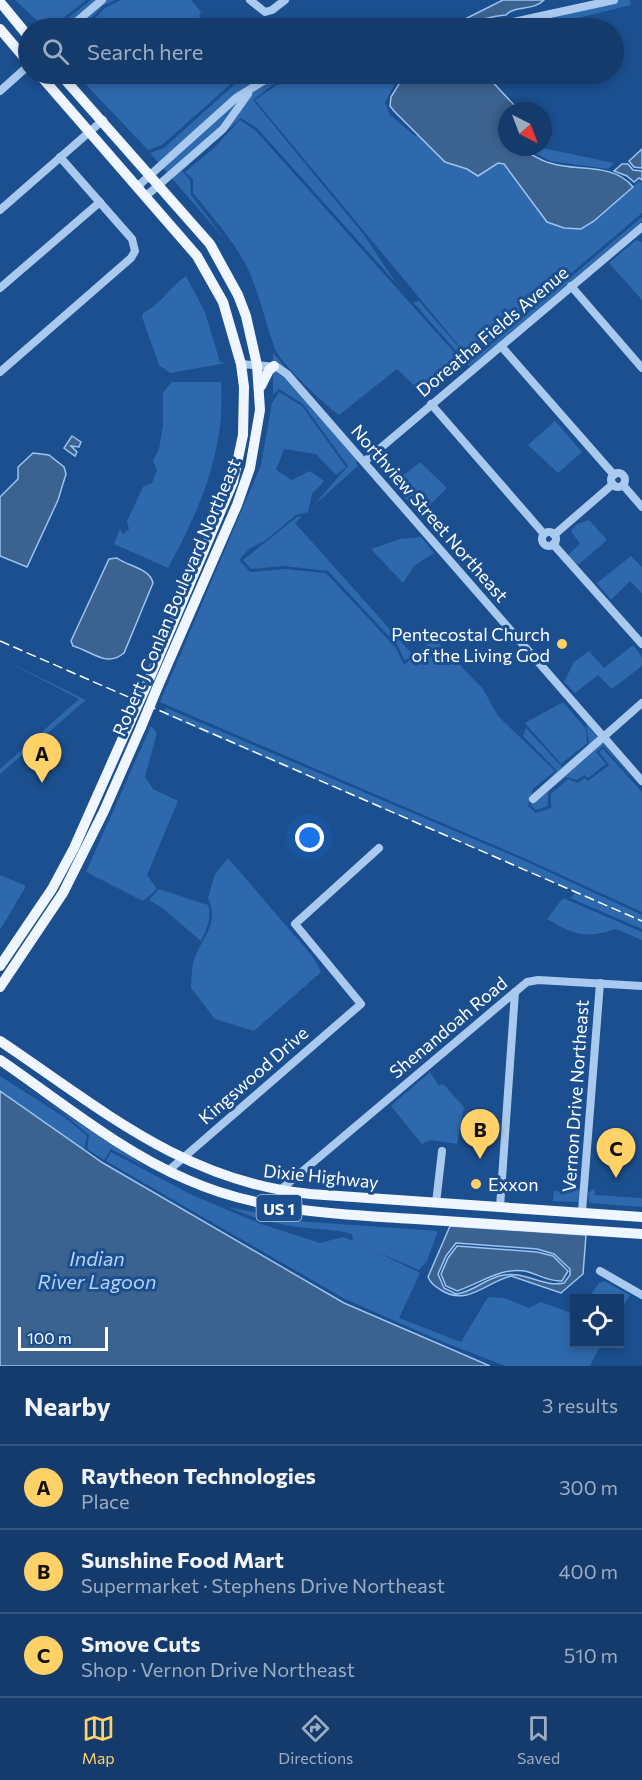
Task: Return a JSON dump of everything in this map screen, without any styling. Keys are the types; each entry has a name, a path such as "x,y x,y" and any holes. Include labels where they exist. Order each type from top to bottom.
{"main road":[{"path":"0,2 18,24"},
{"path":"0,29 18,52"},
{"name":"Robert J Conlan Boulevard Northeast","path":"0,987 63,893 104,811 141,726 153,684 232,482 243,435 244,387 241,364 232,325 211,278 185,241 48,84"},
{"name":"Robert J Conlan Boulevard Northeast","path":"0,966 37,912 68,858 130,722 153,684 247,478 257,439 260,389 257,365 246,316 225,267 210,244 160,184 70,84"},
{"path":"260,389 264,376 274,366"},
{"name":"Dixie Highway","path":"2,1040 128,1128 181,1159 228,1178 278,1191 642,1217"},
{"name":"Dixie Highway","path":"0,1060 168,1171 227,1195 272,1206 316,1212 640,1236"},
{"path":"483,1224 494,1217 500,1207"},
{"path":"501,1225 508,1216 522,1208"}],"street":[{"path":"81,18 102,0"},
{"path":"253,3 262,11 269,11 285,0"},
{"path":"532,18 614,0"},
{"path":"0,91 18,74"},
{"path":"138,186 236,98 259,84"},
{"path":"146,196 211,140 231,119 252,89"},
{"path":"0,210 104,120"},
{"path":"201,130 211,140"},
{"path":"0,372 131,258 135,251 134,243 60,157"},
{"path":"0,288 100,202"},
{"name":"Doreatha Fields Avenue","path":"364,462 641,229"},
{"path":"571,286 642,368"},
{"path":"501,346 617,482 642,507"},
{"path":"241,364 274,366"},
{"name":"Northview Street Northeast","path":"274,366 287,374 642,781"},
{"path":"431,404 544,534 551,532 553,539 642,644"},
{"path":"553,539 617,482"},
{"path":"533,799 642,703"},
{"name":"Kingswood Drive","path":"168,1171 361,1004 295,924 379,848"},
{"name":"Shenandoah Road","path":"278,1191 527,982 538,980 642,986"},
{"name":"Vernon Drive Northeast","path":"582,1212 600,983"},
{"path":"500,1207 515,992"},
{"path":"436,1203 442,1151"},
{"path":"302,1172 300,1183 310,1194"},
{"path":"600,1271 642,1295"}],"shaded area":[{"path":"15,0 86,0 63,18 34,18"},
{"path":"91,0 115,0 103,6 92,18 68,18"},
{"path":"121,0 191,0 201,12 201,18 96,18 105,8"},
{"path":"614,0 630,0 631,5 578,18 527,18 589,7"},
{"path":"85,84 231,84 162,145 148,150"},
{"path":"235,84 273,84 253,100 364,235 396,283 257,128 241,118 182,171 190,180 191,195 227,242 150,153 164,148"},
{"path":"394,84 385,103 390,115 415,136 419,135 445,162 454,163 479,176 498,163 504,164 547,222 594,221 639,181 642,183 642,213 470,359 255,100 277,85"},
{"path":"240,120 255,130 461,360 461,367 426,397 397,369 339,415 304,384 279,356 247,267 229,238 193,193 193,179 185,172 213,149"},
{"path":"552,150 614,163 608,169 550,161 541,156 552,156"},
{"path":"642,217 642,221 470,367 413,302 419,301 471,361"},
{"path":"636,240 642,242 642,300 609,263"},
{"path":"186,276 205,312 220,362 227,363 170,373 159,365 142,317 143,313"},
{"path":"273,353 363,457 356,463 358,466 314,505 348,466 303,404 279,389 273,395"},
{"path":"172,382 221,382 221,407 215,455 208,478 190,524 168,568 114,544 120,529 123,534 129,529 127,521 143,487 152,483 157,470 153,461 159,449 163,425 163,393"},
{"path":"279,392 302,406 346,467 336,475 316,454 284,449 276,470 292,480 310,471 324,481 312,494 308,512 296,515 266,540 249,549 239,560 250,572 284,569 326,573 396,648 404,665 434,638 483,689 498,716 555,771 533,789 528,806 536,813 551,808 551,794 568,779 578,783 585,778 588,781 609,765 599,752 603,749 642,792 642,912 524,858 160,702 261,465 272,403"},
{"path":"555,421 582,452 558,473 528,445"},
{"path":"420,462 447,488 420,515 393,484"},
{"path":"302,516 295,523 412,654 405,661 398,646 328,571 284,566 251,569 243,560 297,517"},
{"path":"589,520 607,540 578,565 568,555 580,544 571,531 577,524"},
{"path":"421,537 434,553 414,566 403,583 371,549 400,539"},
{"path":"631,556 642,567 642,593 630,581 611,600 597,583"},
{"path":"633,645 642,657 642,666 612,689 598,675 575,693 564,682 574,662 589,651 604,668"},
{"path":"0,658 86,700 0,774 0,769 79,699"},
{"path":"563,702 586,729 587,743 561,764 525,723"},
{"path":"166,708 523,860 642,915 642,929 570,898 576,892 163,714"},
{"path":"586,724 641,787 603,746 596,752 606,764 588,778 584,775 577,780 566,777 548,792 548,806 536,810 531,805 536,791 557,771 523,736 526,728 562,767 589,744"},
{"path":"151,726 157,733 145,777 153,789 178,801 147,875 157,889 143,901 86,872"},
{"path":"228,858 313,957 321,972 254,1031 215,1019 191,988 194,960 211,923 211,907 208,898 215,874"},
{"path":"0,875 26,886 0,930"},
{"path":"159,889 208,905 209,919 201,941 161,907 149,900"},
{"path":"563,898 642,932 642,940 616,929 597,934 580,934 547,919"},
{"path":"0,1071 147,1168 111,1149 104,1160 87,1149 89,1135 65,1115"},
{"path":"430,1072 439,1086 443,1084 464,1107 457,1144 431,1140 422,1144 391,1106"},
{"path":"0,1076 64,1117 87,1136 84,1150 0,1091"},
{"path":"111,1152 192,1195 261,1224 320,1243 343,1237 353,1241 352,1234 275,1223 228,1207 297,1221 438,1231 427,1261 419,1270 375,1251 420,1273 399,1318 461,1342 488,1297 504,1298 529,1308 541,1302 570,1313 570,1348 599,1348 590,1366 506,1366 443,1342 343,1298 106,1161"},
{"path":"574,1189 582,1189 579,1202 553,1201 554,1191 573,1192"},
{"path":"594,1189 595,1195 642,1198 642,1207 589,1203 588,1193"},
{"path":"604,1281 630,1295 624,1305 624,1294 591,1294 599,1283"}],"water":[{"path":"503,0 544,0 535,6 514,10 506,15 467,18"},
{"path":"399,84 494,84 511,102 498,102 498,156 534,156 560,166 605,171 625,179 633,187 594,221 581,229 564,228 547,222 504,164 498,163 478,176 467,169 445,162 390,106 391,97"},
{"path":"642,149 642,168 634,167 629,161"},
{"path":"622,164 628,164 633,170 642,171 642,180 639,178 634,182 627,176 614,171"},
{"path":"72,436 81,442 79,447 71,446 77,452 75,456 64,448"},
{"path":"33,453 49,455 64,467 66,474 58,500 27,567 0,556 0,497 18,479 18,467"},
{"path":"117,558 148,574 153,583 124,653 111,659 105,659 73,646 71,641 109,559"},
{"name":"Indian River Lagoon","path":"0,1091 103,1163 344,1303 490,1366 0,1366"},
{"path":"450,1226 586,1235 583,1274 561,1293 511,1276 468,1295 450,1295 432,1283 428,1277","holes":["456,1243 537,1249 554,1254 570,1269 570,1275 564,1283 548,1283 508,1274 456,1294 444,1288 438,1274 446,1256"]},
{"path":"457,1246 537,1252 553,1256 568,1271 562,1281 557,1281 525,1271 507,1271 457,1291 446,1286 441,1274 448,1258"}],"railway":[{"path":"0,641 642,921"}],"place":[{"name":"Pentecostal Church of the Living God","path":"562,644"},
{"name":"Raytheon Technologies","path":"42,783"},
{"name":"Sunshine Food Mart","path":"480,1159"},
{"name":"Smove Cuts","path":"616,1178"},
{"name":"Exxon","path":"476,1184"}]}
